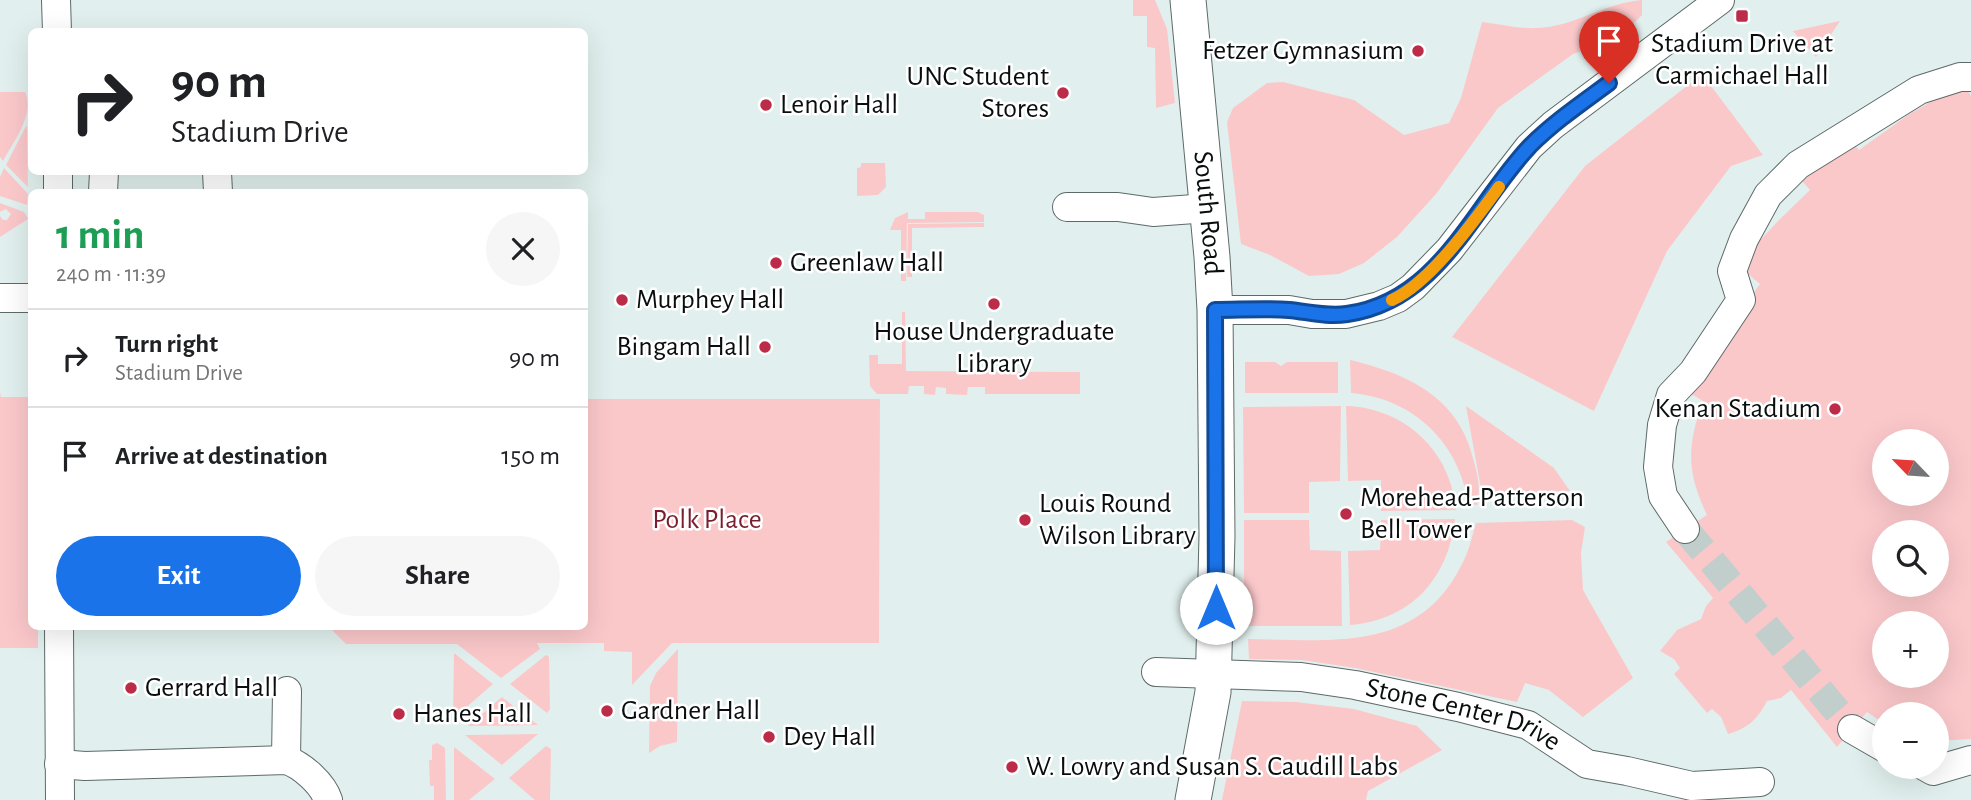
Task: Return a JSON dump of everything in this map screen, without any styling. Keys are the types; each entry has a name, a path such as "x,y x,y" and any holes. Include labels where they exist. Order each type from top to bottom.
{"main road":[{"name":"South Road","path":"1188,0 1215,310 1217,536 1215,672 1207,732 1193,800"}],"street":[{"path":"56,0 57,28"},
{"path":"1215,310 1289,310 1312,314 1346,314 1398,298 1413,287 1449,250 1529,147 1553,125 1720,0"},
{"path":"1685,529 1663,496 1658,467 1662,425 1671,395 1693,372 1741,300 1732,271 1744,239 1768,195 1798,165 1919,90 1960,77 1971,77"},
{"path":"1067,207 1118,207 1153,212 1208,208"},
{"path":"0,298 28,298"},
{"path":"60,630 60,800"},
{"name":"Stone Center Drive","path":"1156,671 1301,677 1355,685 1528,725 1587,764 1692,786 1760,782"},
{"path":"286,760 287,691"},
{"path":"1852,729 1872,741"},
{"path":"60,764 85,766 286,760 298,765 319,785 328,800"},
{"path":"1949,766 1971,760"}],"green space":[{"path":"1133,0 1155,0 1167,29 1175,103 1156,108 1155,48 1147,47 1147,16 1133,16"},
{"path":"1642,0 1642,15 1621,36 1573,54 1498,108 1436,194 1397,237 1364,263 1339,274 1309,276 1270,255 1241,244 1227,122 1233,108 1267,83 1283,82 1354,100 1404,135 1449,123 1461,98 1482,22 1523,28 1550,27"},
{"path":"1840,21 1816,57 1793,31"},
{"path":"1702,74 1763,155 1731,166 1667,251 1594,411 1452,337 1585,166"},
{"name":"Kenan Stadium","path":"1963,83 1971,96 1971,739 1949,740 1949,702 1872,702 1872,715 1867,712 1837,747 1791,690 1781,698 1767,701 1751,722 1728,734 1721,717 1712,709 1707,713 1674,674 1680,668 1674,659 1660,651 1677,630 1701,619 1706,606 1713,598 1666,542 1707,515 1695,485 1691,458 1694,432 1703,401 1688,392 1760,284 1737,265 1810,190 1801,180 1850,140 1859,150 1908,115"},
{"path":"0,92 25,92 27,100 22,127 3,161 0,157"},
{"path":"27,127 28,187 6,165"},
{"path":"861,163 885,163 886,187 878,195 857,196 857,168 861,167"},
{"path":"4,168 28,194 27,205 0,196 0,177"},
{"path":"0,203 24,212 28,219 0,237 0,216 7,220 11,214 6,209 0,212"},
{"path":"908,212 908,219 925,219 925,212 978,212 984,215 984,222 907,223 906,281 901,281 901,230 890,230 895,218"},
{"path":"984,223 984,227 912,228 912,277 907,277 908,224"},
{"path":"902,312 905,312 906,371 1080,372 1080,394 985,394 985,387 968,387 967,395 946,394 946,388 936,387 935,395 924,394 924,386 909,386 908,394 877,394 870,386 869,355 878,355 878,364 902,364"},
{"path":"1350,360 1411,382 1444,405 1467,440 1478,478 1477,505 1468,504 1455,462 1444,443 1430,428 1413,414 1394,404 1351,393"},
{"path":"1245,362 1275,362 1281,366 1287,362 1338,362 1338,393 1245,393"},
{"path":"0,392 1,397 28,397 28,630 38,630 38,648 0,648"},
{"name":"Polk Place","path":"588,399 880,399 879,643 672,643 632,685 632,652 604,651 604,643 537,643 540,649 501,678 457,644 346,644 332,630 588,630"},
{"path":"1341,406 1340,481 1309,482 1309,513 1244,513 1243,407"},
{"path":"1346,406 1387,415 1405,424 1421,437 1435,452 1445,469 1456,510 1381,511 1381,480 1348,481"},
{"path":"1466,406 1554,468 1570,491 1482,494"},
{"path":"1455,519 1444,560 1423,593 1391,615 1350,625 1348,551 1380,550 1381,520"},
{"path":"1244,520 1309,520 1310,550 1341,551 1342,626 1244,626"},
{"path":"1572,520 1585,527 1581,553 1583,590 1633,678 1583,717 1549,690 1525,683 1517,702 1355,668 1302,660 1249,659 1248,639 1311,640 1370,635 1397,627 1422,613 1444,593 1462,564 1476,523"},
{"path":"678,649 677,742 660,746 649,753 650,686 656,673"},
{"path":"454,653 493,684 455,717 453,714"},
{"path":"546,655 549,657 550,709 547,713 510,684"},
{"path":"502,697 538,725 468,726"},
{"path":"1242,701 1296,702 1354,709 1417,726 1442,750 1368,791 1366,800 1222,800"},
{"path":"538,734 502,765 465,735"},
{"path":"437,743 445,748 446,800 434,800 434,786 430,786 429,760 432,760 432,745"},
{"path":"546,746 551,749 550,800 535,800 509,778"},
{"path":"454,747 495,779 469,800 454,800"}],"tunnel":[{"path":"1685,529 1852,729"}],"slow traffic":[{"path":"1392,300 1413,287 1449,250 1499,187"}],"place":[{"name":"Stadium Drive at Carmichael Hall","path":"1742,16"},
{"name":"Fetzer Gymnasium","path":"1418,51"},
{"name":"UNC Student Stores","path":"1063,93"},
{"name":"Lenoir Hall","path":"766,105"},
{"name":"Greenlaw Hall","path":"776,263"},
{"name":"Murphey Hall","path":"622,300"},
{"name":"House Undergraduate Library","path":"994,304"},
{"name":"Bingam Hall","path":"765,347"},
{"name":"Kenan Stadium","path":"1835,409"},
{"name":"Morehead-Patterson Bell Tower","path":"1346,514"},
{"name":"Louis Round Wilson Library","path":"1025,520"},
{"name":"Gerrard Hall","path":"131,688"},
{"name":"Gardner Hall","path":"607,711"},
{"name":"Hanes Hall","path":"399,714"},
{"name":"Dey Hall","path":"769,737"},
{"name":"W. Lowry and Susan S. Caudill Labs","path":"1012,767"}],"route":[{"path":"1216,608 1215,310 1289,310 1312,314 1346,314 1398,298 1413,287 1449,250 1529,147 1553,125 1609,83"}]}
